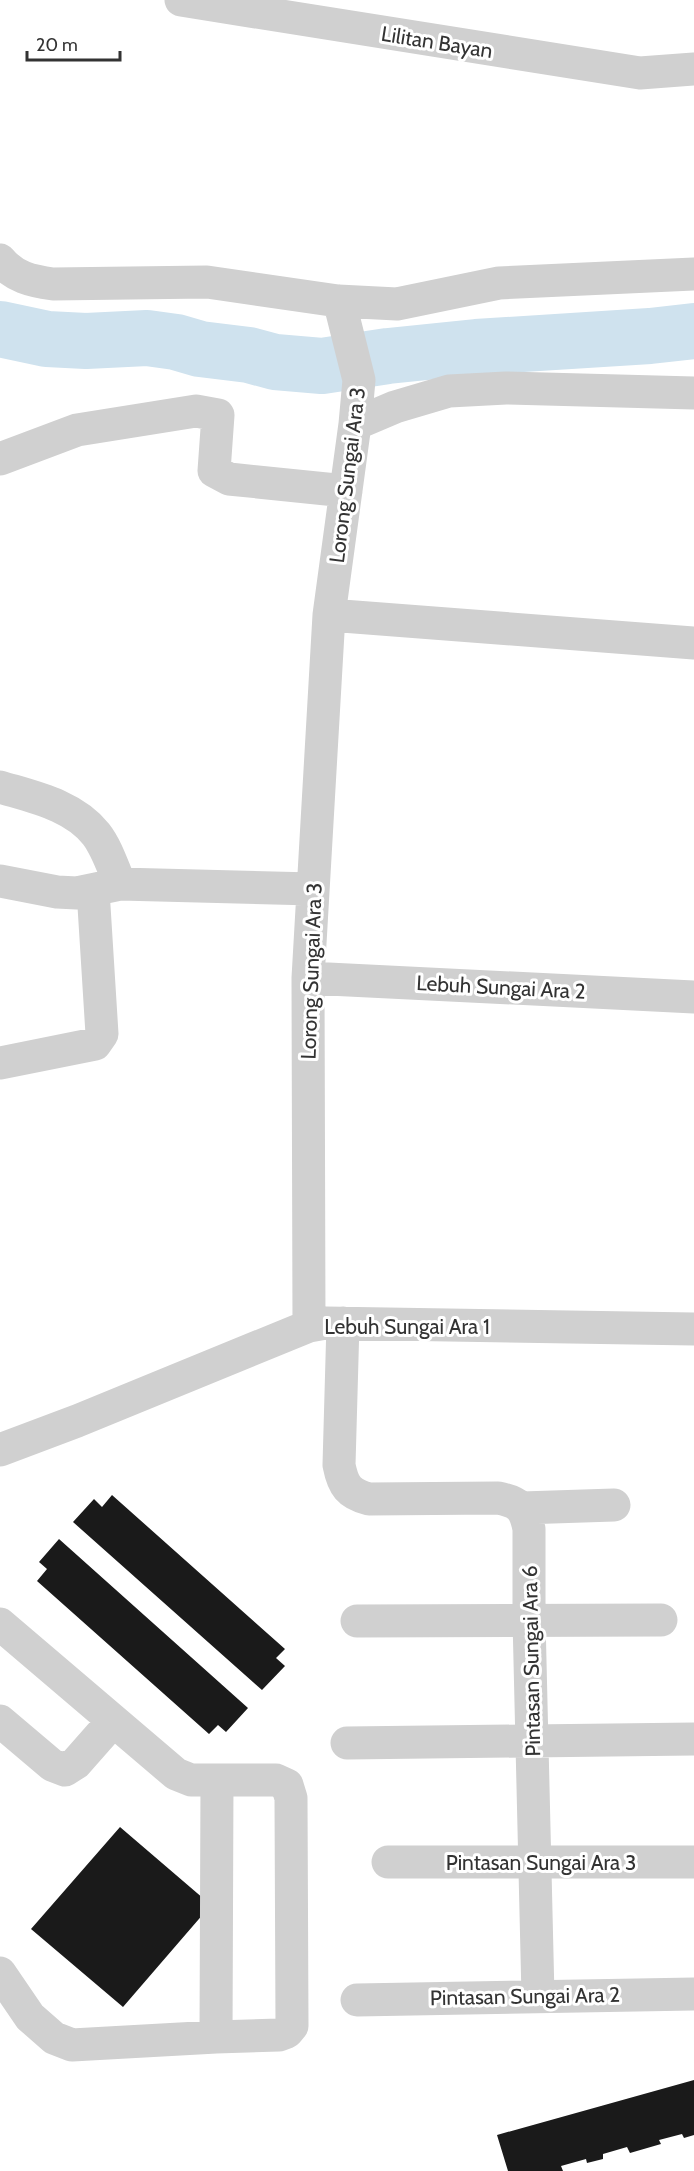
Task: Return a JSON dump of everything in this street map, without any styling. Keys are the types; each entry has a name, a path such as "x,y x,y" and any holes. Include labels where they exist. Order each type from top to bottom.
{"street":[{"name":"Lilitan Bayan","path":"181,0 640,73 694,69"},
{"path":"0,260 6,268 18,276 53,284 207,282 340,306 397,304 499,283 694,274"},
{"name":"Lorong Sungai Ara 3","path":"309,1326 308,978 329,615 359,380 340,306"},
{"path":"355,424 395,407 449,391 506,388 694,393"},
{"path":"0,459 77,430 196,411 218,415 214,471 221,475 229,479 346,491"},
{"path":"329,615 694,643"},
{"path":"0,787 58,806 80,819 96,834 110,859 106,887 102,1034 95,1044 0,1063"},
{"path":"0,881 57,892 77,893 106,887 313,889"},
{"name":"Lebuh Sungai Ara 2","path":"308,978 694,997"},
{"name":"Lebuh Sungai Ara 1","path":"0,1450 309,1326 326,1323 694,1329"},
{"path":"343,1323 339,1465 341,1478 356,1496 369,1499 498,1498 512,1500 522,1508 614,1505"},
{"name":"Pintasan Sungai Ara 6","path":"522,1508 529,1529 538,1996"},
{"path":"357,1621 662,1620"},
{"path":"0,1624 176,1774 191,1780 276,1780 287,1785 291,1810 292,2025 287,2032 279,2035 72,2045 54,2038 30,2017 0,1973"},
{"path":"0,1720 52,1766 65,1770 76,1763 112,1720"},
{"path":"347,1743 694,1739"},
{"path":"216,2037 217,1780"},
{"name":"Pintasan Sungai Ara 3","path":"388,1862 694,1862"},
{"name":"Pintasan Sungai Ara 2","path":"357,2000 694,1994"}],"building":[{"path":"112,1495 285,1649 276,1658 285,1666 262,1690 73,1522 94,1499 102,1507"},
{"path":"59,1539 248,1708 226,1732 218,1725 209,1734 37,1581 47,1569 39,1562"},
{"path":"120,1827 211,1905 123,2007 31,1929"},
{"path":"694,2080 694,2135 684,2138 682,2134 659,2140 661,2144 630,2153 627,2147 603,2154 603,2159 587,2163 586,2159 561,2166 563,2171 508,2171 497,2135"}],"waterway":[{"path":"0,329 47,339 86,341 147,338 176,342 200,349 249,355 275,362 322,366 388,356 476,347 694,331"}]}
